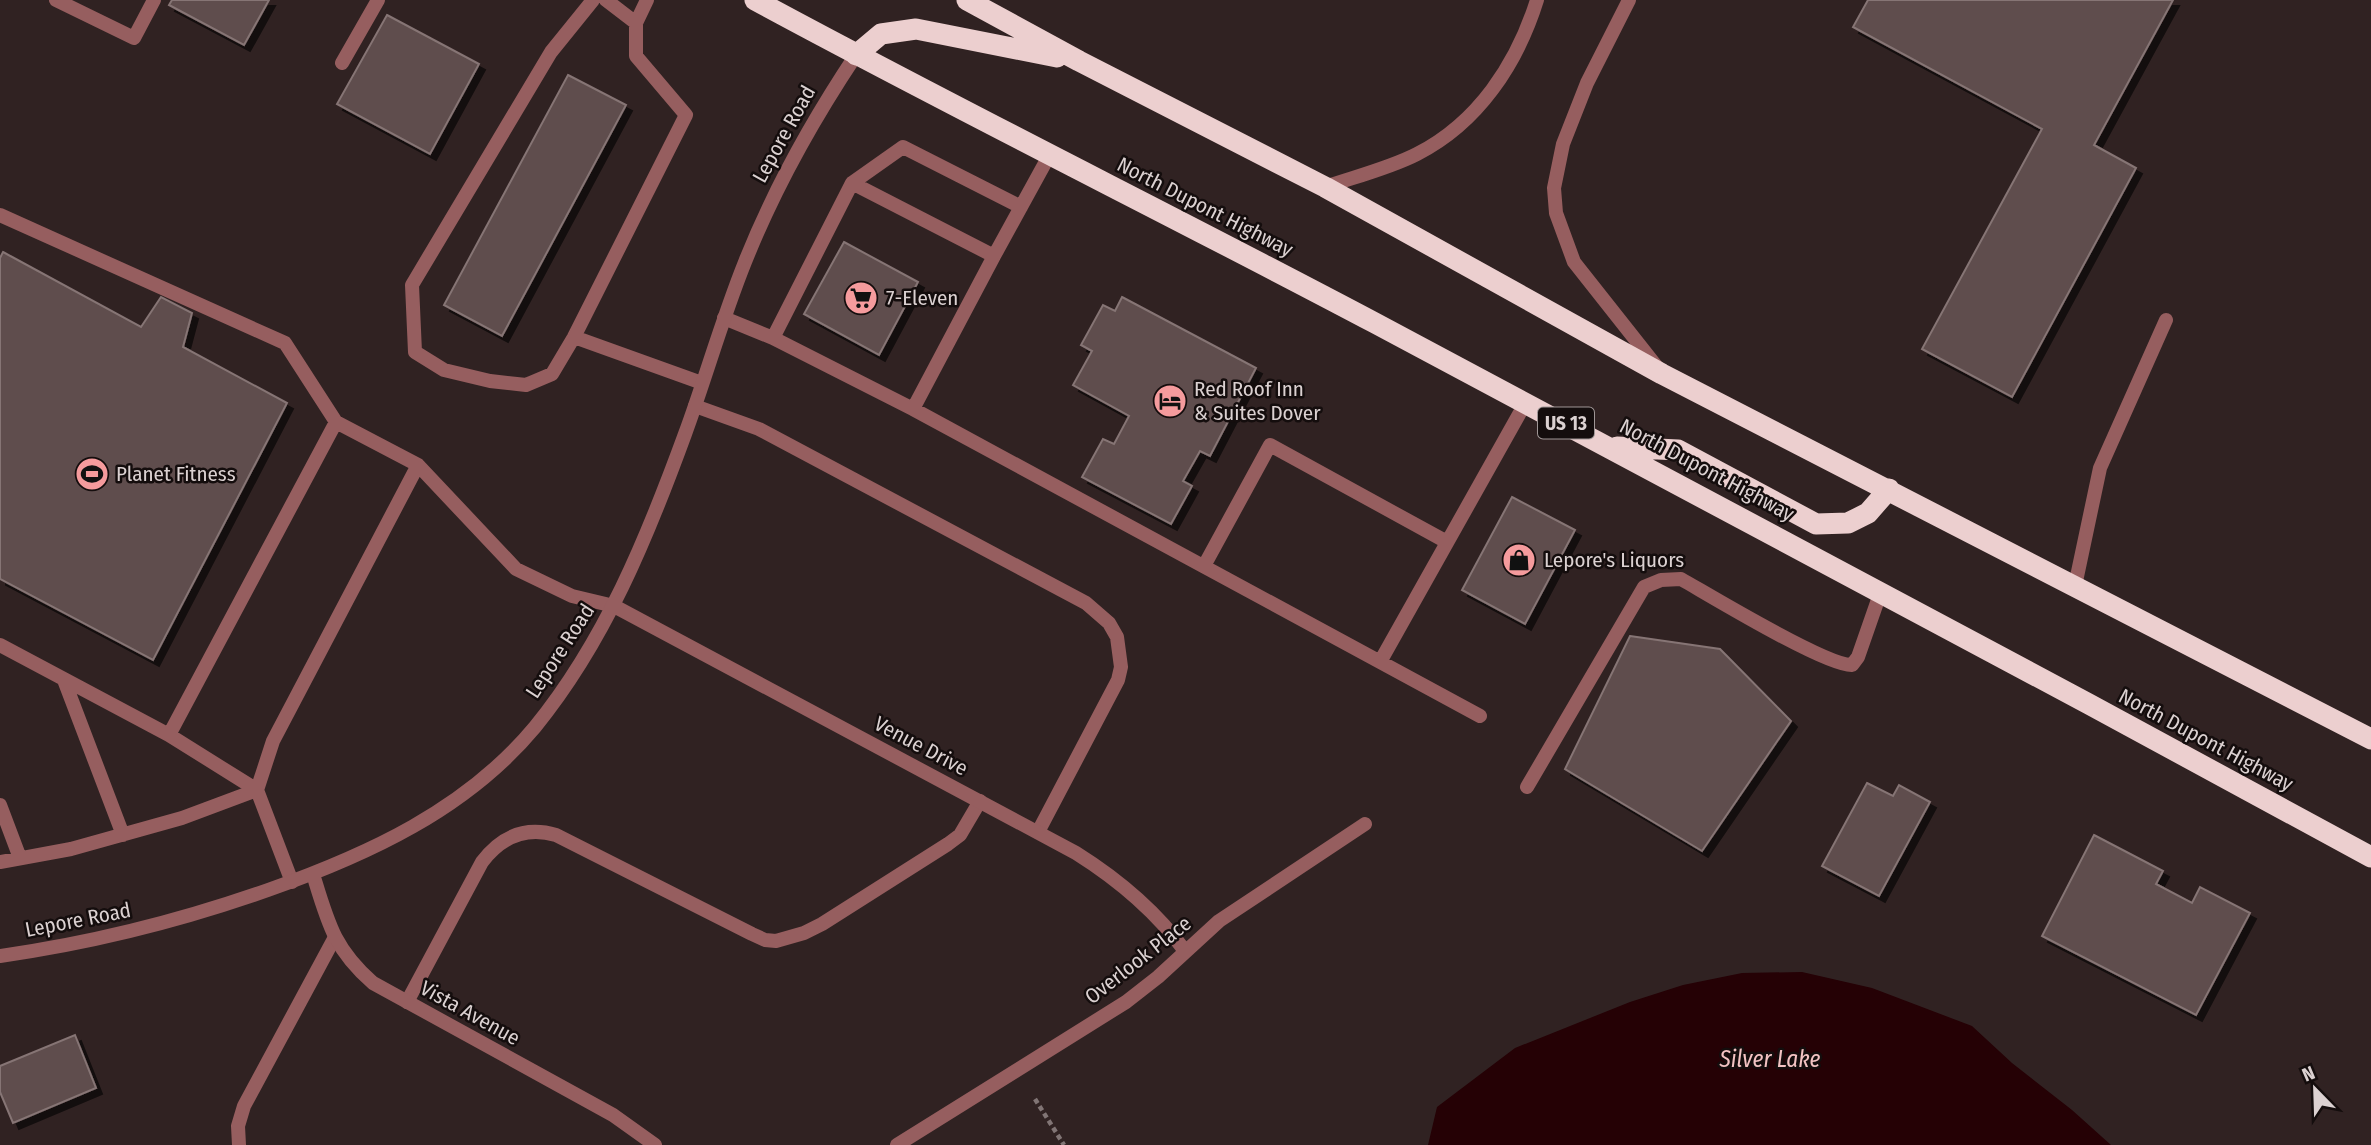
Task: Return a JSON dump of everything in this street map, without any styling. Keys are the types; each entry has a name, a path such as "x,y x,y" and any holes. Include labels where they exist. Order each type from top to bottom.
{"highway":[{"name":"North Dupont Highway","path":"755,0 1526,402 2371,857"},
{"path":"967,0 1079,61 1325,187 1662,374 2371,739"},
{"path":"856,55 881,34 916,29 1079,61"},
{"path":"1608,446 1678,450 1816,524 1848,523 1868,513 1889,489"}],"street":[{"path":"55,0 134,38 154,0"},
{"path":"342,63 377,0"},
{"path":"593,0 551,52 412,285 415,352 444,370 490,381 526,385 552,374 573,337 686,115 636,56 636,23 647,0"},
{"path":"606,0 636,23"},
{"path":"1325,187 1416,155 1462,126 1503,77 1529,25 1537,0"},
{"path":"1629,0 1587,83 1563,144 1554,188 1556,213 1574,261 1662,374"},
{"name":"Lepore Road","path":"0,956 72,945 142,930 215,909 313,874 420,824 460,797 500,764 534,727 561,691 614,606 642,545 764,216 822,106 856,55"},
{"path":"773,338 852,183 903,147 1021,207"},
{"path":"913,410 1050,154"},
{"path":"852,183 994,256"},
{"path":"0,215 285,343 336,422 169,735"},
{"path":"724,318 773,338 913,410 1480,716"},
{"path":"2075,586 2099,468 2165,320"},
{"path":"573,337 702,383"},
{"path":"1380,662 1526,402"},
{"path":"695,406 759,429 1086,603 1110,623 1117,637 1121,667 1118,680 1038,832"},
{"name":"Venue Drive","path":"336,422 418,465 516,569 572,596 614,606 1038,832 1109,874 1165,924 1185,951"},
{"path":"1204,566 1270,445 1447,542"},
{"path":"257,790 273,741 418,465"},
{"path":"1527,787 1644,587 1661,580 1681,579 1843,665 1852,665 1858,657 1881,591"},
{"path":"0,645 169,735 257,790 292,882"},
{"path":"64,680 123,835"},
{"path":"0,862 71,849 123,835 182,818 257,790"},
{"path":"407,1002 482,862 491,850 516,834 542,831 556,835 752,934 765,940 776,941 822,925 948,844 960,835 980,801"},
{"path":"0,804 20,858"},
{"name":"Overlook Place","path":"897,1145 1126,1002 1219,921 1365,824"},
{"name":"Vista Avenue","path":"313,874 335,937 355,967 373,984 613,1115 655,1145"},
{"path":"239,1145 239,1126 244,1106 335,937"}],"path":[{"path":"1035,1099 1064,1145"}],"water":[{"name":"Silver Lake","path":"1802,972 1872,988 1972,1026 2111,1145 1428,1145 1437,1107 1515,1048 1630,1002 1683,985 1742,973"}],"building":[{"path":"172,0 269,0 244,45 169,5"},
{"path":"1868,0 2173,0 2094,145 2136,168 2012,397 1922,349 2042,129 1853,27"},
{"path":"387,15 479,64 430,154 337,104"},
{"path":"568,75 626,105 502,336 444,305"},
{"name":"7-Eleven","path":"844,242 918,282 879,355 804,314"},
{"path":"3,252 141,327 161,297 192,313 183,347 287,403 153,660 0,579 0,258"},
{"name":"Red Roof Inn & Suites Dover","path":"1122,297 1256,368 1210,456 1200,451 1183,481 1192,486 1171,524 1082,477 1103,439 1114,444 1129,416 1073,385 1092,351 1081,345 1103,305 1115,311"},
{"name":"Lepore's Liquors","path":"1512,497 1575,530 1525,624 1462,590"},
{"path":"1630,636 1720,649 1791,721 1702,851 1565,769"},
{"path":"1867,783 1893,796 1899,785 1930,802 1879,896 1822,866"},
{"path":"2094,835 2163,871 2156,884 2192,903 2200,887 2250,913 2196,1015 2042,936"},
{"path":"75,1035 96,1088 13,1123 0,1092 0,1066"}],"place":[{"name":"7-Eleven","path":"861,298"},
{"name":"Red Roof Inn & Suites Dover","path":"1170,401"},
{"name":"Planet Fitness","path":"92,474"},
{"name":"Lepore's Liquors","path":"1519,560"}]}
